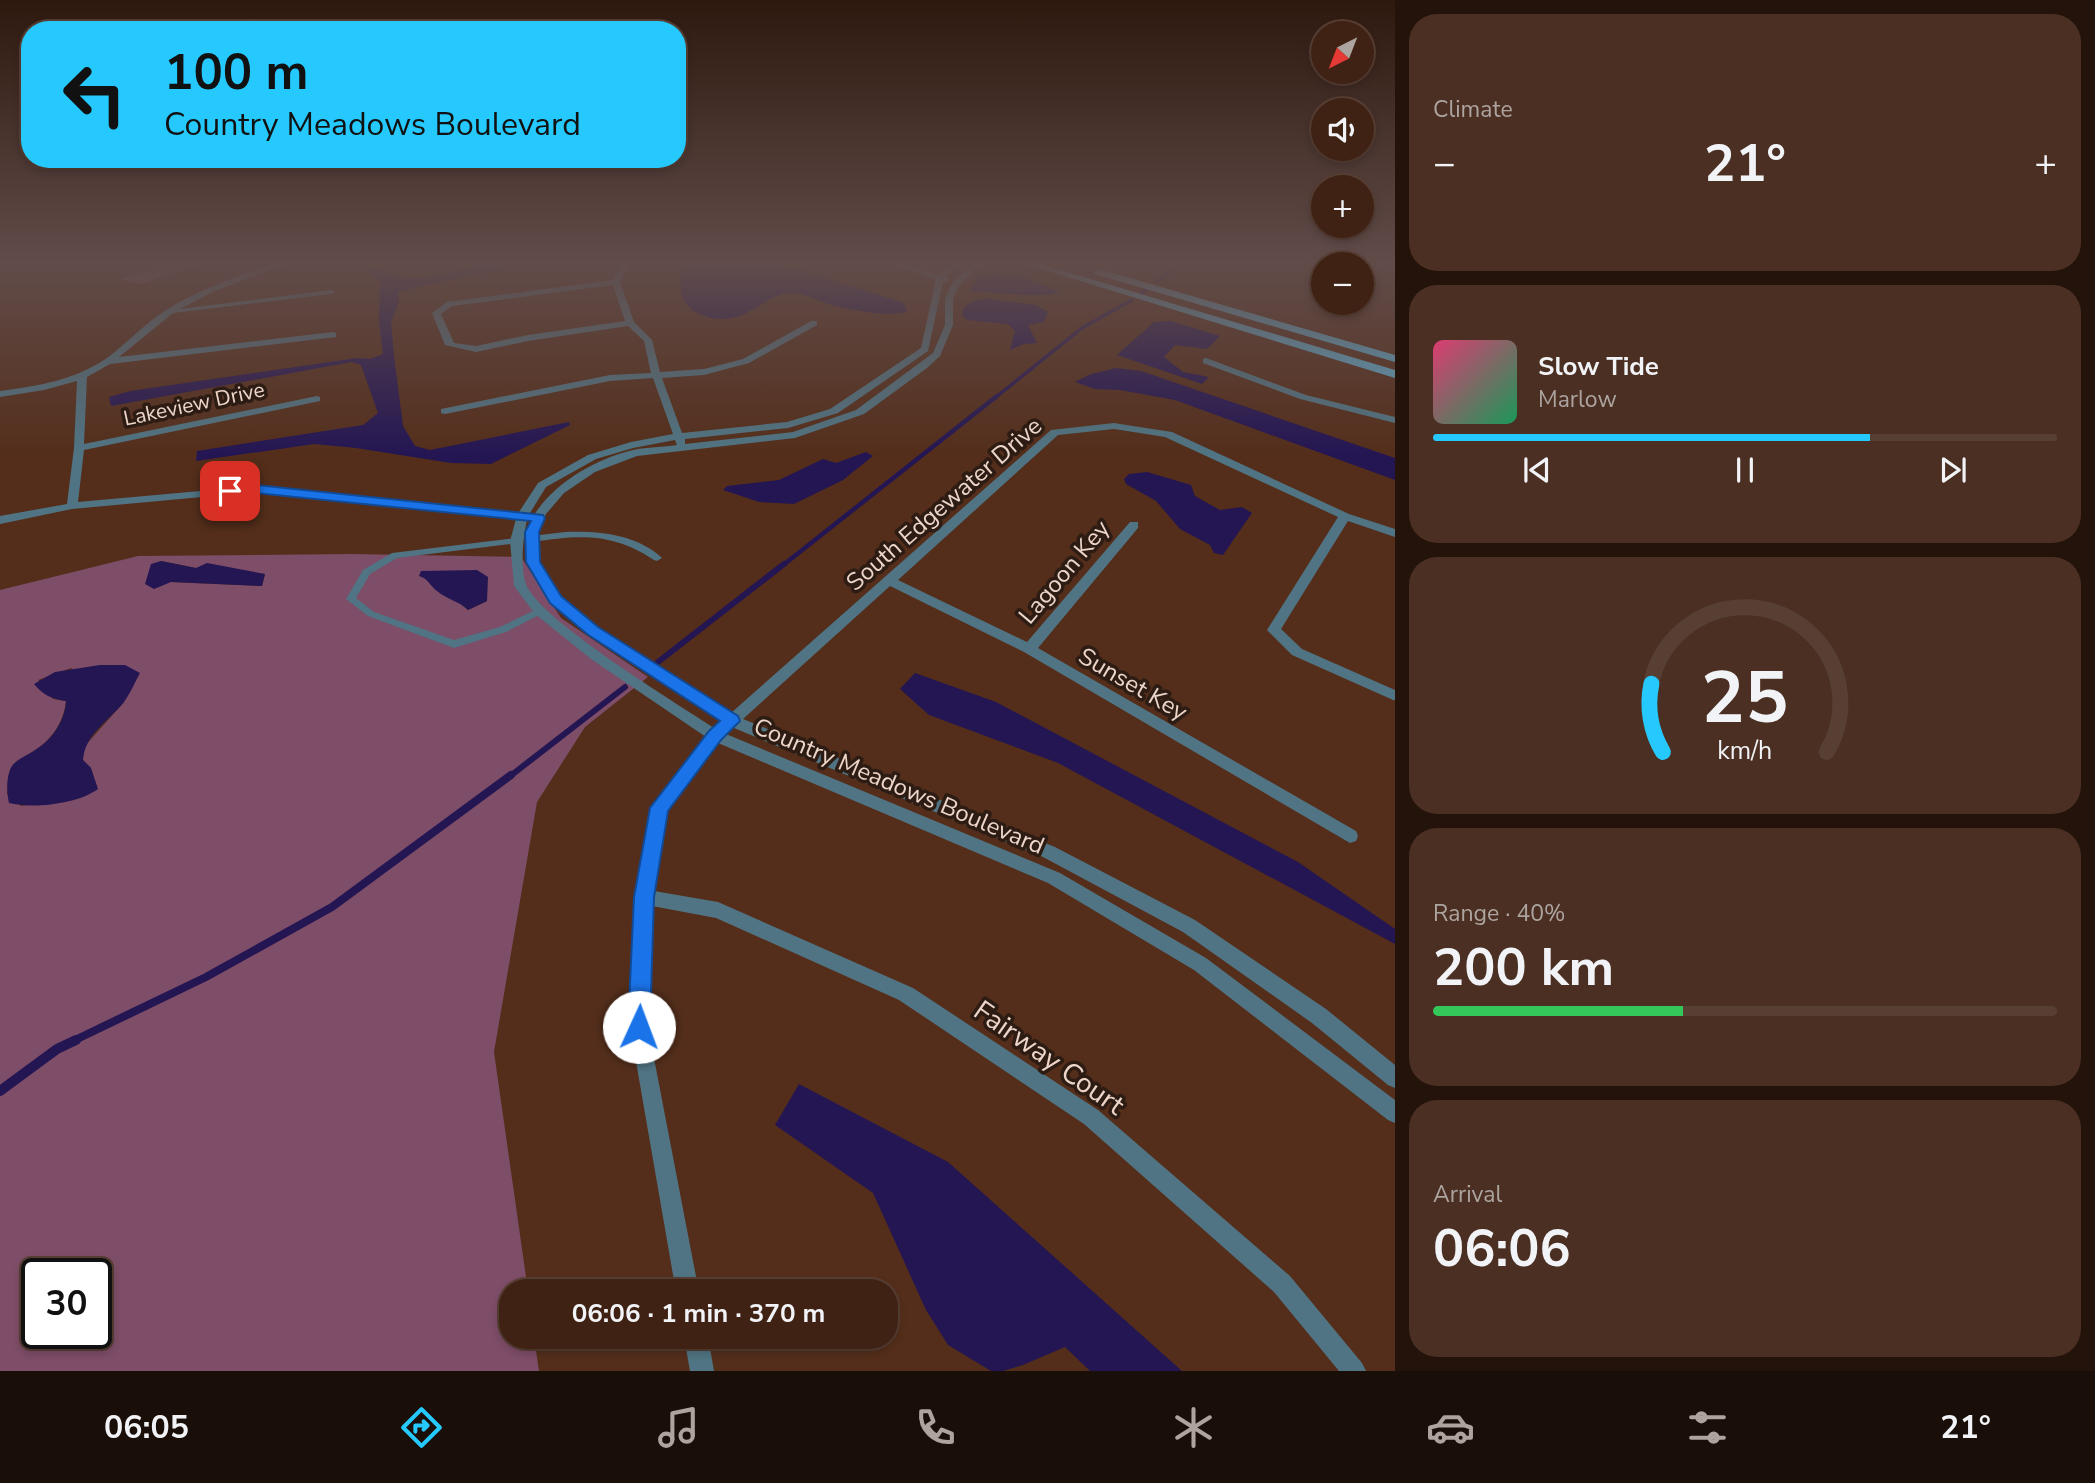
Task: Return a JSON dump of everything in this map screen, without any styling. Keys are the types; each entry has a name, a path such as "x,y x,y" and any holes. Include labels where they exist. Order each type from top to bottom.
{"main road":[{"path":"1236,326 1395,374"},
{"path":"1282,326 1395,359"}],"street":[{"path":"0,394 34,390 82,376 109,362 152,326"},
{"path":"442,326 450,345 476,349 611,326"},
{"path":"634,326 648,340 656,374 680,442"},
{"path":"445,411 610,378 704,372 746,361 809,326"},
{"name":"Country Meadows Boulevard","path":"930,326 925,349 834,411 788,425 680,442 635,453 591,470 559,491 532,532 533,562 556,600 611,643 732,721 1049,852 1189,926 1319,1016 1395,1078"},
{"name":"Country Meadows Boulevard","path":"949,326 937,354 860,412 795,436 631,445 592,457 542,485 522,517 516,541 520,586 540,611 596,656 715,736 1054,878 1207,969 1395,1113"},
{"path":"109,362 333,335"},
{"path":"1206,361 1303,397 1395,420"},
{"path":"72,506 79,448 82,376"},
{"path":"878,382 893,388"},
{"name":"Lakeview Drive","path":"79,448 317,399"},
{"name":"South Edgewater Drive","path":"686,1279 639,1027 644,897 659,808 715,736 1055,432 1114,426 1168,434 1345,516 1395,533"},
{"path":"0,520 72,506 256,489 539,518"},
{"path":"1345,516 1274,630 1297,652 1393,695"},
{"name":"Lagoon Key","path":"1029,649 1134,525"},
{"path":"516,541 532,539"},
{"name":"Sunset Key","path":"888,579 1029,649 1350,836"},
{"path":"540,611 556,600"},
{"path":"596,656 611,643"},
{"name":"Fairway Court","path":"644,897 719,910 906,994 1091,1117 1282,1283 1354,1371"},
{"path":"1207,969 1218,947"},
{"path":"698,1349 702,1371"}],"lane":[{"path":"532,539 554,536 606,536 626,539 641,545 657,558"},
{"path":"516,541 394,555 366,572 351,599 371,614 454,645 502,631 540,611"}],"shaded area":[{"path":"379,326 391,326 403,426 415,446 430,450 569,422 570,425 491,464 451,463 314,444 196,461 197,451 363,425 378,413 361,365 352,362 111,406 109,397 130,391 357,358 370,359 383,354"},
{"path":"1010,326 1028,326 1037,343 1024,344 1010,350 1015,331"},
{"path":"1150,326 1187,326 1220,336 1207,349 1175,345 1164,357 1183,372 1209,377 1202,384 1117,355"},
{"path":"1116,368 1141,371 1395,458 1395,480 1175,400 1120,390 1095,389 1075,382 1091,374"},
{"path":"866,452 873,456 843,480 794,504 759,502 723,490 727,486 779,480 823,459 836,463"},
{"path":"1147,472 1191,485 1195,496 1220,510 1242,507 1252,513 1223,555 1214,553 1210,545 1180,529 1156,501 1126,484 1124,479 1129,474"},
{"path":"352,554 521,557 561,618 648,677 585,727 537,802 494,1052 526,1279 499,1279 499,1349 536,1349 539,1371 0,1371 0,590 138,556","holes":["161,561 196,568 265,574 262,586 171,582","427,579 487,601 468,610 442,593","71,668 124,702 84,747 83,760 91,768 44,803 21,806 7,794 10,770 52,736 63,716 66,701 53,699 38,680"]},
{"path":"161,561 196,568 207,563 265,574 262,586 171,582 154,589 145,584 151,564"},
{"path":"477,570 488,577 487,601 468,610 441,594 419,576 421,571"},
{"path":"100,665 125,665 140,673 124,702 93,735 85,751 83,760 91,768 98,789 79,798 55,804 9,803 7,782 12,767 52,735 65,708 66,701 48,696 34,684 55,672"},
{"path":"915,673 996,702 1298,862 1395,929 1395,944 1058,763 929,715 900,689"},
{"path":"799,1084 948,1162 1182,1371 1090,1371 1065,1347 1023,1365 1003,1371 991,1371 948,1345 926,1310 873,1193 775,1125"}],"waterway":[{"path":"995,398 1086,326"},
{"path":"782,566 997,396"},
{"path":"658,662 784,564"},
{"path":"509,777 625,687"},
{"path":"73,1041 206,977 332,907 511,775"},
{"path":"0,1091 57,1049 76,1040"}],"route":[{"path":"230,491 256,489 539,518 532,532 533,562 556,600 592,630 732,721 715,736 659,808 644,897 639,1027"}]}
